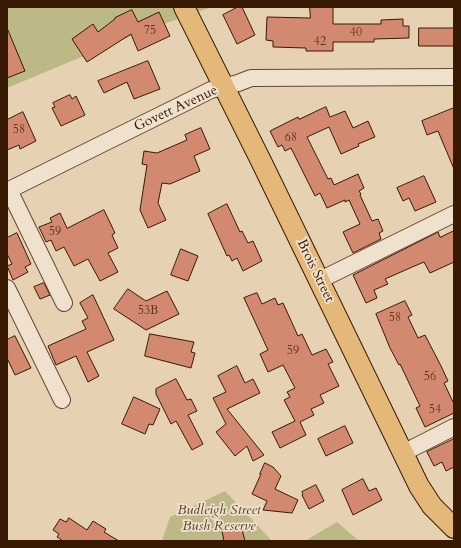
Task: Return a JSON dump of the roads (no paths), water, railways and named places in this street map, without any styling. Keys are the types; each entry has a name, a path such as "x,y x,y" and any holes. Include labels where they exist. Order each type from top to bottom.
{"main road":[{"name":"Brois Street","path":"184,7 320,280 419,486 432,506 454,528"}],"street":[{"name":"Govett Avenue","path":"8,190 212,90 251,78 454,77"},
{"path":"8,190 64,303"},
{"path":"320,280 454,214"},
{"path":"7,288 62,400"},
{"path":"403,453 454,427"}],"park label":[{"name":"Budleigh Street Bush Reserve","path":"219,520"}]}
